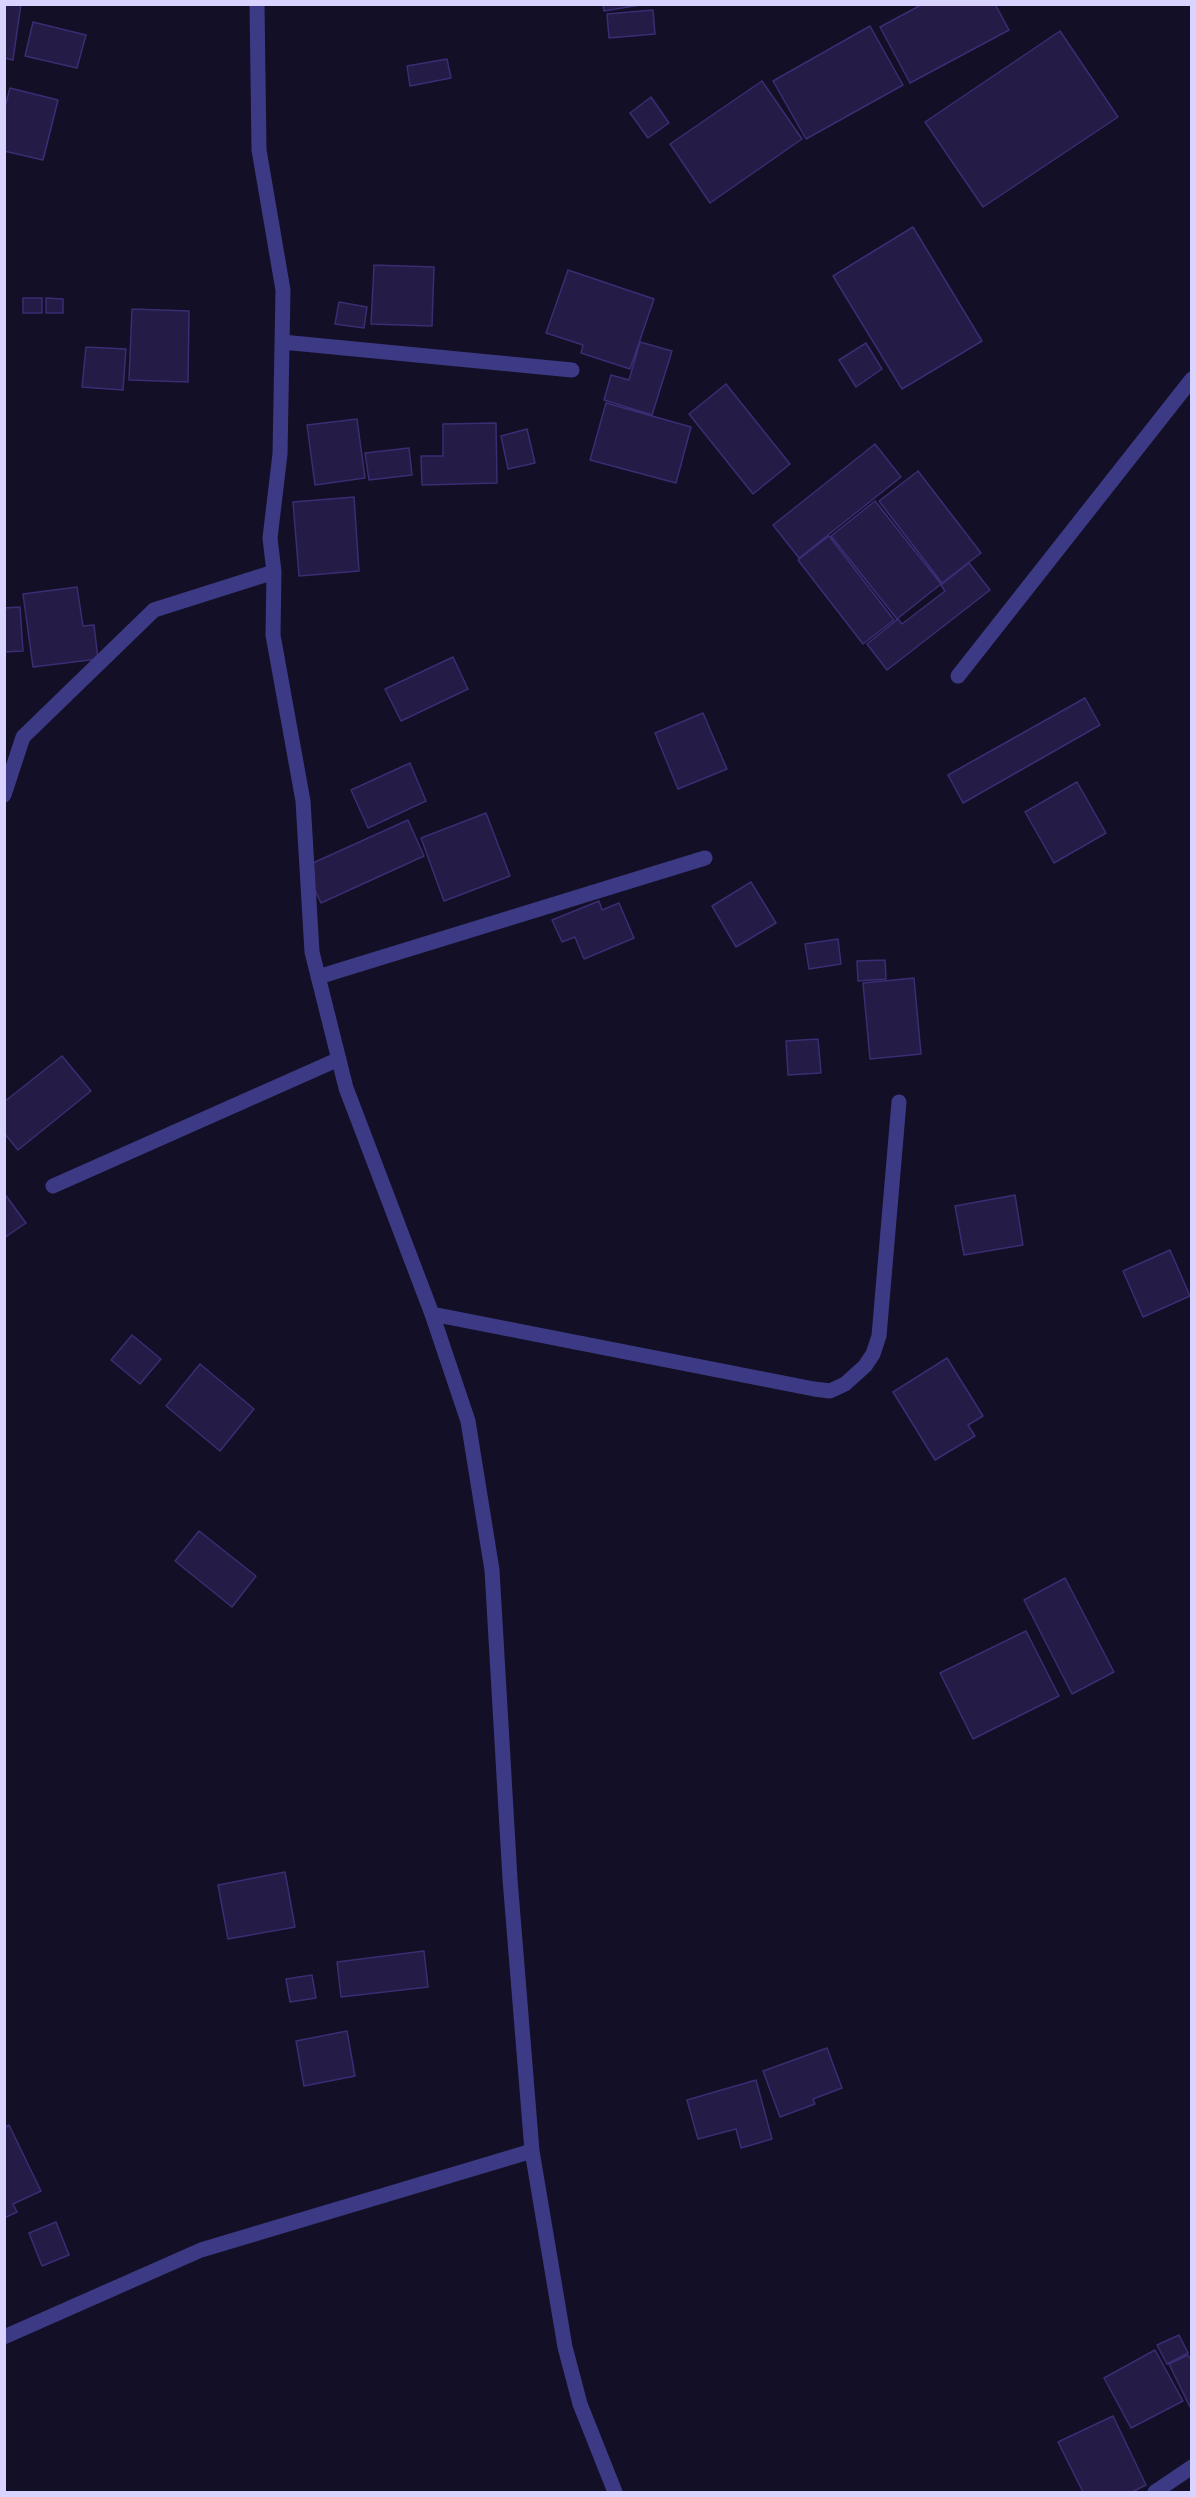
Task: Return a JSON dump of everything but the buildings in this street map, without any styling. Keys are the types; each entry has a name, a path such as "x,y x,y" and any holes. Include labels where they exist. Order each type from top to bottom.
{"street":[{"path":"257,4 259,150 283,290 280,454 270,538 274,572 273,635 303,801 312,952 346,1088 432,1314 468,1421 492,1570 510,1879 532,2151 565,2347 580,2404 615,2493"},
{"path":"282,342 572,370"},
{"path":"958,676 1191,379"},
{"path":"4,795 23,737 154,610 274,572"},
{"path":"318,977 705,858"},
{"path":"53,1186 339,1059"},
{"path":"432,1314 814,1389 830,1390 845,1384 869,1360 879,1336 899,1102"},
{"path":"4,2337 201,2250 532,2151"},
{"path":"1155,2493 1191,2467"}]}
